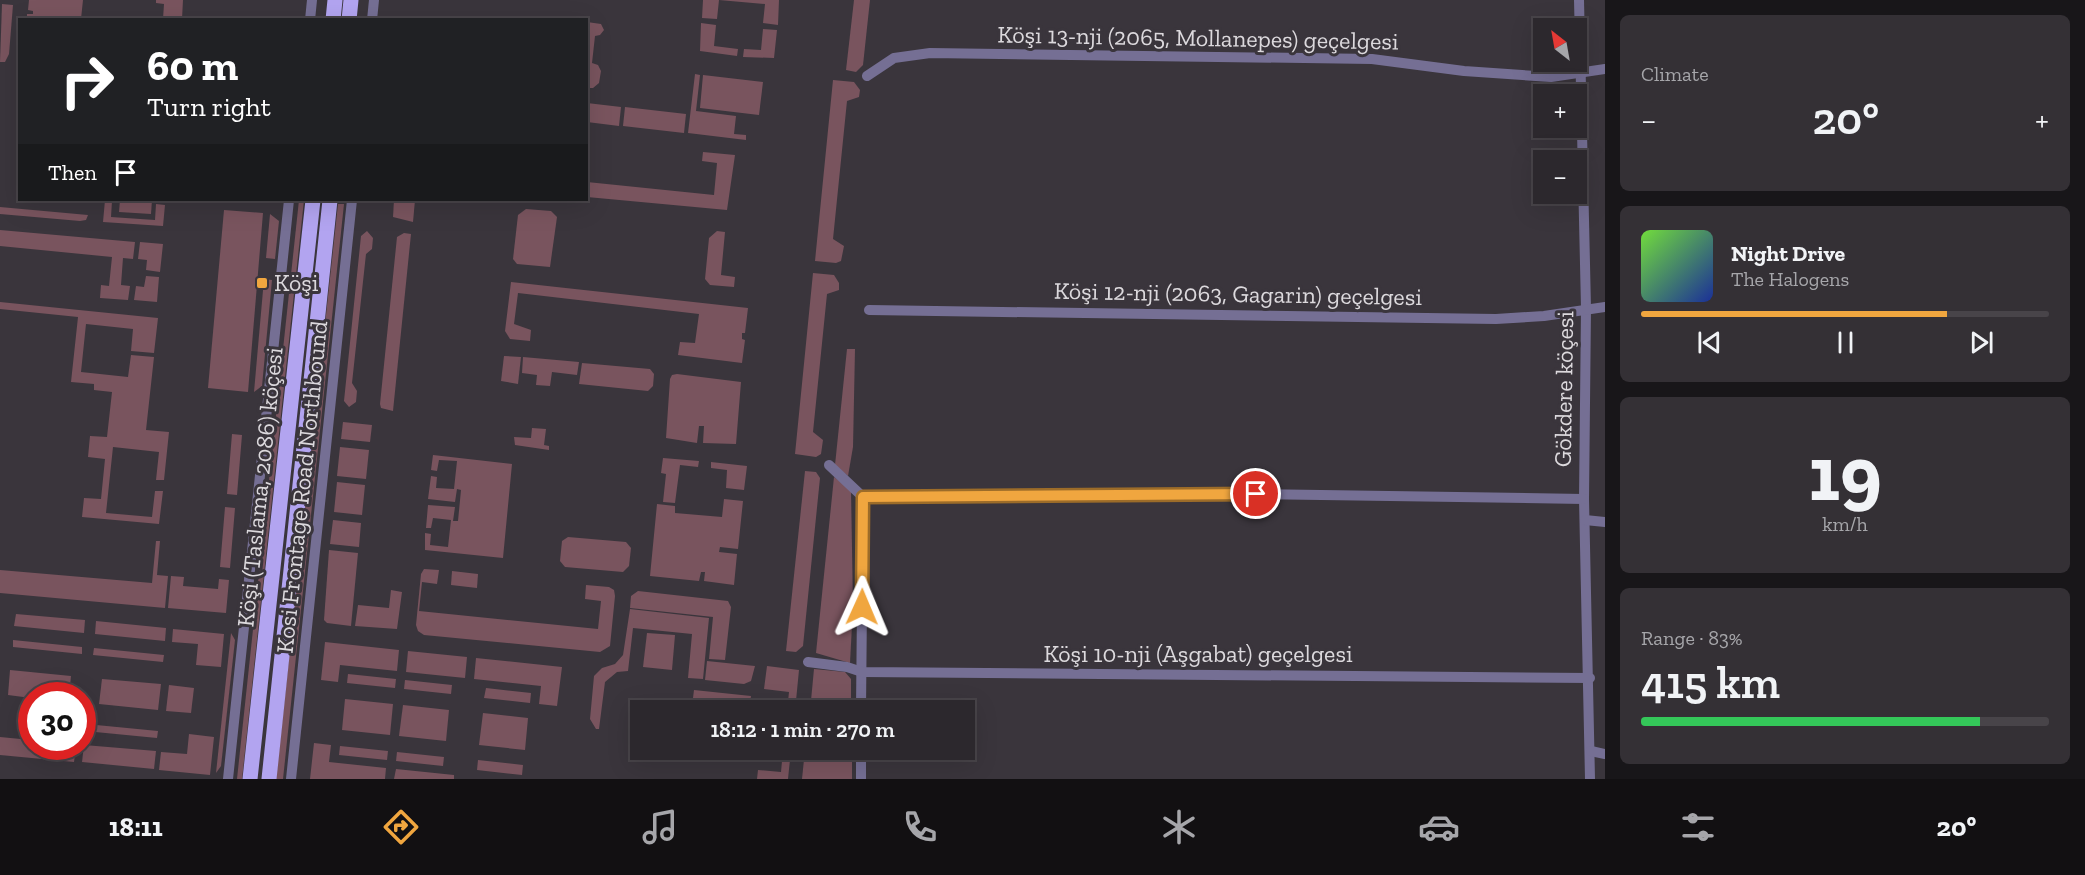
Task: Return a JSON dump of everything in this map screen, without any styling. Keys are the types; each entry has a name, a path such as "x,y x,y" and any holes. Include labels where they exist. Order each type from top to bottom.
{"main road":[{"path":"333,18 335,0"},
{"path":"349,18 351,0"},
{"name":"Köşi (Taslama, 2086) köçesi","path":"250,779 314,201"},
{"name":"Köşi (Taslama, 2086) köçesi","path":"269,779 330,201"}],"street":[{"path":"310,18 312,0"},
{"path":"372,18 374,0"},
{"name":"Gökdere köçesi","path":"1579,0 1580,18"},
{"name":"Köşi 13-nji (2065, Mollanepes) geçelgesi","path":"867,76 894,58 930,53 1372,59 1464,71 1551,76 1577,72"},
{"name":"Köşi 13-nji (2065, Mollanepes) geçelgesi","path":"1587,71 1605,69"},
{"name":"Gökdere köçesi","path":"1583,72 1586,309 1584,499 1590,678 1590,779"},
{"path":"228,779 289,201"},
{"name":"Kosi Frontage Road Northbound","path":"291,779 352,201"},
{"name":"Köşi 12-nji (2063, Gagarin) geçelgesi","path":"869,310 1496,318 1544,316 1605,307"},
{"path":"829,465 863,497 1256,494 1584,499"},
{"path":"861,700 863,497"},
{"path":"1585,520 1605,522"},
{"name":"Köşi 10-nji (Aşgabat) geçelgesi","path":"808,662 847,667 862,672 1590,678"},
{"path":"1591,752 1605,754"},
{"path":"861,760 861,779"}],"shaded area":[{"path":"29,0 83,0 81,18 27,18 27,14 33,14 33,11 28,10"},
{"path":"156,0 183,0 182,18 163,18 164,4 156,3"},
{"path":"703,0 719,0 717,19 702,18"},
{"path":"719,0 779,0 778,25 763,23 765,4"},
{"path":"854,0 870,0 863,65 856,72 846,70"},
{"path":"2,4 13,5 9,54 5,62 0,62"},
{"path":"588,22 601,24 604,30 600,35 595,36 592,63 598,65 601,71 599,83 593,88 588,88"},
{"path":"701,23 716,25 714,46 738,49 737,56 700,51"},
{"path":"763,29 777,30 774,58 743,57 744,49 761,50"},
{"path":"695,74 700,75 696,111 736,116 734,134 746,135 746,140 688,133"},
{"path":"703,75 763,82 759,115 700,108"},
{"path":"833,80 854,82 860,90 859,97 847,101 833,239 844,246 841,261 836,263 815,261"},
{"path":"588,103 621,107 619,126 588,122"},
{"path":"625,107 686,114 684,133 623,126"},
{"path":"703,152 735,155 727,210 588,197 588,182 714,195 717,163 702,161"},
{"path":"105,201 112,201 111,217 155,220 156,204 165,205 163,226 103,222"},
{"path":"120,201 152,201 151,214 119,212"},
{"path":"299,201 304,201 242,779 237,779"},
{"path":"394,201 415,201 413,222 393,217"},
{"path":"338,204 344,204 283,779 276,779"},
{"path":"0,207 88,215 86,220 80,221 0,214"},
{"path":"526,209 551,211 557,217 550,267 517,264 513,259 518,215"},
{"path":"224,210 263,213 248,392 208,388"},
{"path":"270,214 279,221 275,259 266,258"},
{"path":"0,230 135,242 133,259 123,258 121,285 130,286 128,300 100,298 101,285 109,286 112,257 0,246"},
{"path":"367,231 373,238 372,249 366,254 352,383 357,391 356,402 349,407 344,401 361,236"},
{"path":"717,231 725,232 721,275 735,277 734,287 710,285 705,279 709,238"},
{"path":"404,233 411,234 393,411 381,408 380,404 397,237"},
{"path":"140,242 163,244 160,272 146,270 147,260 138,259"},
{"path":"813,273 834,275 839,283 839,290 827,294 813,432 823,440 821,454 816,457 795,454"},
{"path":"146,276 159,277 157,302 134,300 136,286 144,287"},
{"path":"264,279 272,280 262,386 254,392"},
{"path":"511,282 748,308 745,333 742,333 742,339 745,340 742,363 678,355 680,342 695,343 699,314 518,293 514,324 531,330 530,341 510,339 505,331"},
{"path":"0,302 158,318 154,353 131,351 133,329 86,324 81,372 128,377 131,355 154,357 146,430 169,432 164,480 156,480 159,452 113,447 106,513 152,517 155,491 163,491 159,524 82,517 84,498 101,499 105,459 88,457 90,436 107,437 112,392 94,390 94,384 71,382 78,317 0,309"},
{"path":"847,349 855,349 853,447 848,476 835,465"},
{"path":"504,356 521,357 518,384 501,381"},
{"path":"523,357 579,362 577,375 552,372 550,386 536,385 537,375 522,373"},
{"path":"582,363 650,369 654,374 653,386 648,391 579,384"},
{"path":"672,375 741,382 736,444 703,443 704,426 699,426 697,443 666,438 670,379"},
{"path":"343,422 372,425 370,442 341,439"},
{"path":"532,428 546,429 544,445 549,446 549,450 515,445 514,437 531,438"},
{"path":"232,434 242,435 237,495 227,494"},
{"path":"340,447 369,450 366,479 337,476"},
{"path":"433,455 512,464 503,558 425,550 425,533 431,534 430,545 448,547 451,520 433,518 431,528 426,528 428,505 455,507 453,521 458,521 461,490 457,489 455,502 428,499 431,476 437,477 436,488 454,489 457,461 439,460 437,471 431,470"},
{"path":"663,458 699,461 698,467 680,465 675,503 663,502 666,474 661,473"},
{"path":"711,462 747,466 744,490 726,488 727,470 711,468"},
{"path":"805,471 816,472 820,478 803,646 796,652 786,651"},
{"path":"834,477 851,490 853,606 850,663 816,653"},
{"path":"337,482 365,485 362,515 334,512"},
{"path":"724,499 743,501 738,549 720,547 719,552 737,554 734,585 704,581 705,572 701,572 699,581 650,576 657,504 675,506 675,513 722,517"},
{"path":"225,507 235,508 230,568 220,567"},
{"path":"333,520 361,523 359,547 330,544"},
{"path":"568,537 626,542 631,548 629,566 623,572 565,567 560,561 562,541"},
{"path":"156,541 160,541 157,575 168,576 165,608 0,593 0,570 152,583"},
{"path":"329,550 358,553 351,626 327,623 324,620"},
{"path":"424,569 439,570 437,584 422,582 419,611 598,629 601,601 585,599 586,585 609,587 614,590 615,596 610,646 600,652 424,635 418,631 416,625 421,574"},
{"path":"452,571 478,574 477,588 451,585"},
{"path":"171,576 184,577 183,586 218,589 219,579 229,580 226,613 168,608"},
{"path":"391,590 402,592 397,629 355,626 358,605 389,608"},
{"path":"638,591 728,601 731,607 725,660 709,659 713,617 630,608 631,596"},
{"path":"630,609 709,618 703,679 688,678 692,634 633,628 628,671 617,672 605,682 599,729 596,729 590,719 594,676 602,668 615,664 623,655"},
{"path":"16,614 85,620 84,633 14,626"},
{"path":"96,621 166,628 165,641 95,634"},
{"path":"173,629 224,634 221,667 196,665 198,644 172,642"},
{"path":"231,633 235,640 221,766 216,773"},
{"path":"647,633 675,635 672,670 643,667"},
{"path":"13,640 82,647 82,654 13,647"},
{"path":"325,642 399,650 397,671 340,665 338,682 321,680"},
{"path":"94,648 164,655 163,662 93,655"},
{"path":"408,651 467,657 465,678 406,672"},
{"path":"476,658 562,667 557,706 539,704 541,686 474,679"},
{"path":"707,661 755,666 751,681 744,684 705,680"},
{"path":"767,666 799,670 796,700 788,700 789,692 764,689"},
{"path":"814,669 845,672 851,679 851,700 811,700"},
{"path":"10,670 71,676 70,682 18,682 18,696 8,695"},
{"path":"348,674 396,679 395,688 347,683"},
{"path":"102,679 161,684 158,710 99,704"},
{"path":"405,680 452,685 451,694 404,689"},
{"path":"169,685 194,688 191,713 166,711"},
{"path":"486,688 531,693 530,703 484,698"},
{"path":"694,690 751,696 750,700 693,698"},
{"path":"345,699 393,704 390,735 342,730"},
{"path":"403,705 449,710 446,741 399,736"},
{"path":"483,713 528,718 525,750 479,745"},
{"path":"96,725 158,731 157,738 96,732"},
{"path":"189,734 214,737 210,775 159,770 161,752 187,754"},
{"path":"0,737 18,739 18,757 0,755"},
{"path":"314,743 331,745 329,762 386,768 385,779 310,779"},
{"path":"96,746 156,751 154,769 82,762 82,760 96,760"},
{"path":"340,746 388,751 387,760 339,755"},
{"path":"397,752 444,757 443,766 396,761"},
{"path":"478,760 523,765 522,775 477,770"},
{"path":"782,760 790,760 788,779 757,779 758,770 781,772"},
{"path":"804,760 852,760 852,779 802,779"},
{"path":"396,769 454,775 454,779 394,779"}],"place":[{"name":"Köşi","path":"262,283"}],"route":[{"path":"862,607 863,497 1256,494"}]}
